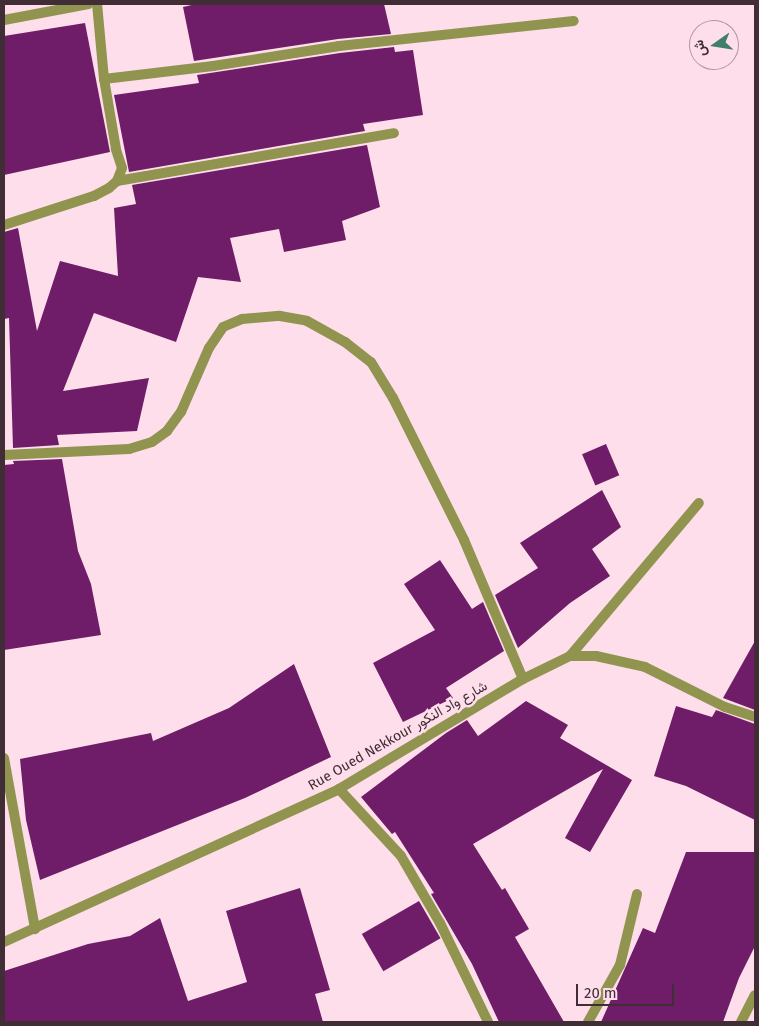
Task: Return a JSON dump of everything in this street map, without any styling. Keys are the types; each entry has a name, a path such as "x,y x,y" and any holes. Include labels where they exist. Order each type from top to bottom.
{"street":[{"path":"4,20 89,4"},
{"path":"4,225 94,196 117,181 122,168 116,150 104,79 97,4"},
{"path":"104,79 213,66 349,45 574,21"},
{"path":"117,181 394,133"},
{"path":"4,454 129,449 152,442 167,432 182,412 209,348 223,327 242,319 280,316 307,321 345,342 371,362 394,398 464,540 523,679"},
{"path":"570,656 699,503"},
{"name":"Rue Oued Nekkour شارع واد النکور","path":"4,942 339,789 486,703 523,679 570,656 596,656 646,668 716,702 755,717"},
{"path":"4,758 35,928"},
{"path":"339,789 401,856 440,922 488,1022"},
{"path":"588,1022 620,965 637,894"},
{"path":"741,1022 755,995"}],"building":[{"path":"196,4 384,4 391,34 338,39 194,61 183,7"},
{"path":"85,23 110,152 4,175 4,36"},
{"path":"394,47 395,52 413,50 423,115 363,124 365,131 129,172 114,95 199,83 197,75 340,53"},
{"path":"367,145 380,207 342,221 346,240 284,252 279,229 230,238 241,282 198,277 176,342 94,313 63,391 149,378 137,431 57,435 59,445 13,448 9,318 4,319 4,232 18,228 37,331 60,261 118,276 114,208 136,204 132,185"},
{"path":"606,444 619,475 595,485 582,454"},
{"path":"62,459 78,551 91,584 101,635 4,650 4,465 14,464 13,461"},
{"path":"602,490 621,527 592,549 610,576 570,603 518,648 495,595 538,568 520,543"},
{"path":"440,560 472,609 483,602 504,651 446,688 453,698 403,722 373,663 435,630 404,584"},
{"path":"755,641 755,710 723,698"},
{"path":"294,664 331,757 245,798 40,880 26,820 20,759 151,733 153,741 229,708"},
{"path":"526,701 568,725 560,738 632,780 590,852 565,838 603,769 473,844 502,890 505,888 529,929 515,937 564,1022 499,1022 472,964 431,894 434,893 395,832 392,834 361,797 446,733 467,720 478,736"},
{"path":"676,706 712,717 716,710 755,724 755,820 686,786 654,776"},
{"path":"686,852 755,852 755,946 739,978 723,1022 601,1022 643,928 655,933"},
{"path":"300,888 330,990 315,994 323,1022 4,1022 4,971 88,944 130,936 160,918 188,1001 247,982 226,911"},
{"path":"419,901 440,938 383,971 362,934"}]}
